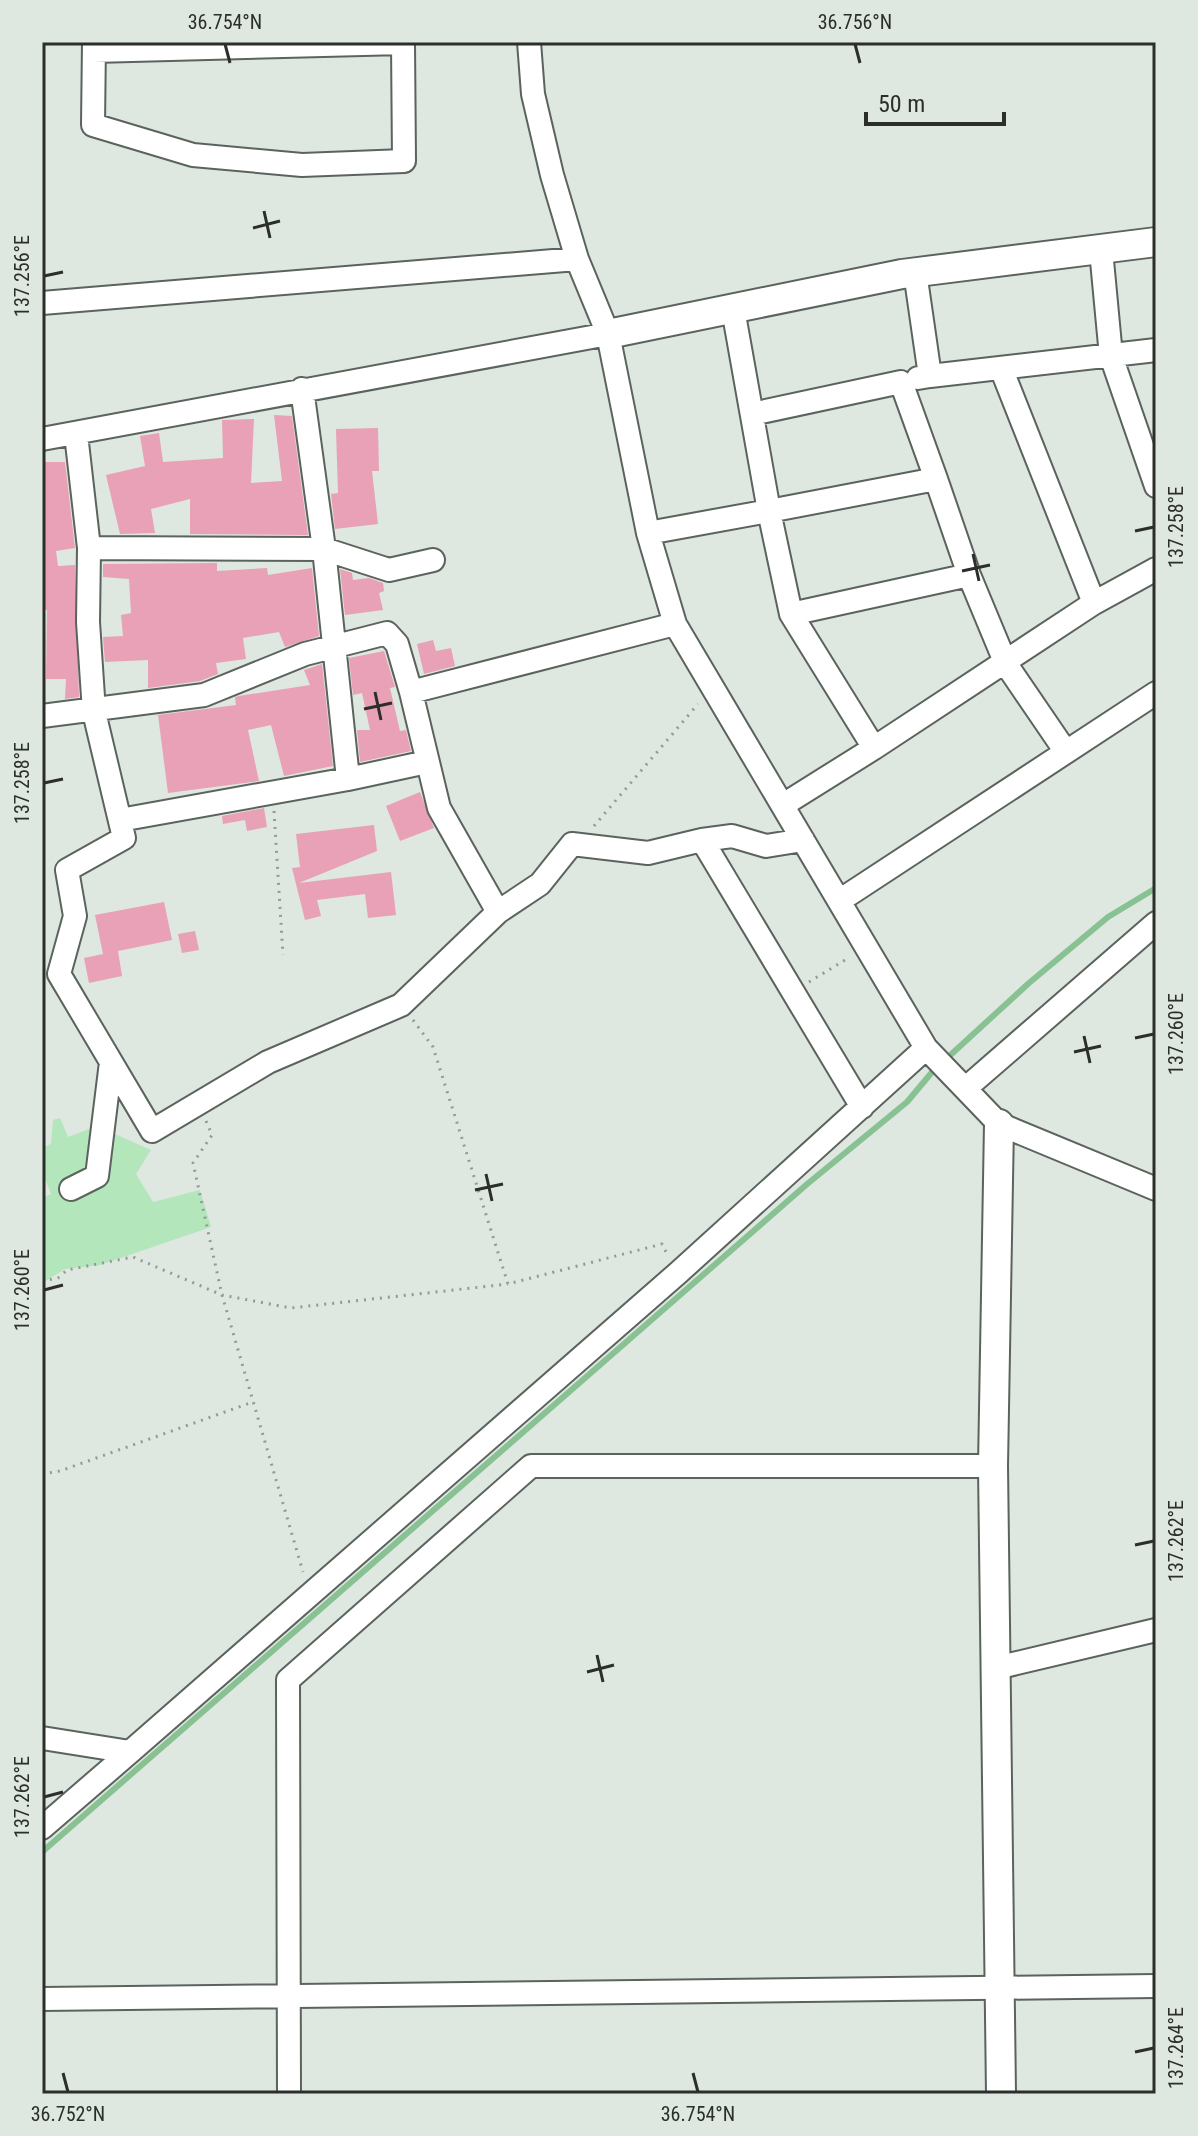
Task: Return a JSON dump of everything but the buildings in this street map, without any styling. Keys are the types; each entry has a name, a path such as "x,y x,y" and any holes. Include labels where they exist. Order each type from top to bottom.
{"street":[{"path":"529,42 533,94 577,259 608,334 648,533 675,624 926,1048 999,1124 1156,1189"},
{"path":"403,43 404,161 302,165 193,155 93,125 94,47 403,43"},
{"path":"42,439 608,334 915,272 1156,242"},
{"path":"1101,250 1111,356 1156,486"},
{"path":"42,303 577,259"},
{"path":"915,272 930,376"},
{"path":"733,309 791,614 874,748"},
{"path":"752,414 930,376 1156,350"},
{"path":"1001,368 1094,603"},
{"path":"901,382 969,575 1006,664 1066,752"},
{"path":"302,389 324,549 348,779"},
{"path":"76,434 89,548 88,622 94,712 124,838 67,870 75,916 59,974 152,1131 268,1062 401,1005 498,912 540,884 572,844 648,853 732,836 766,846 803,840"},
{"path":"648,533 936,479"},
{"path":"89,548 324,549 389,570 433,560"},
{"path":"783,805 1006,664 1094,603 1156,569"},
{"path":"791,614 969,575"},
{"path":"411,692 675,624"},
{"path":"42,716 94,712 204,695 334,646 387,633 397,644 439,808 498,912"},
{"path":"839,901 1156,693"},
{"path":"120,820 273,795 427,762"},
{"path":"702,840 862,1107"},
{"path":"966,1088 1156,923"},
{"path":"42,1828 678,1273 926,1048"},
{"path":"71,1189 97,1176 111,1062"},
{"path":"999,1124 993,1466 1001,2094"},
{"path":"289,2094 288,1680 531,1466 993,1466"},
{"path":"996,1668 1156,1630"},
{"path":"42,1738 130,1752"},
{"path":"42,1999 1000,1985 1156,1986"}],"path":[{"path":"578,844 713,686"},
{"path":"273,795 283,955"},
{"path":"793,991 867,947"},
{"path":"401,1005 433,1047 508,1284"},
{"path":"199,1103 212,1135 193,1163 222,1295 251,1403 310,1594"},
{"path":"42,1281 58,1278 67,1270 133,1257 222,1295 291,1308 508,1284 662,1244 678,1273"},
{"path":"42,1474 60,1471 251,1403"}],"green space":[{"path":"60,1118 68,1137 97,1126 151,1150 136,1174 153,1202 200,1190 211,1227 100,1265 65,1269 42,1283 42,1198 51,1194 42,1171 42,1148 51,1144 53,1120"}],"waterway":[{"path":"42,1852 806,1185 907,1102 933,1071 1029,983 1108,917 1156,888"}]}
